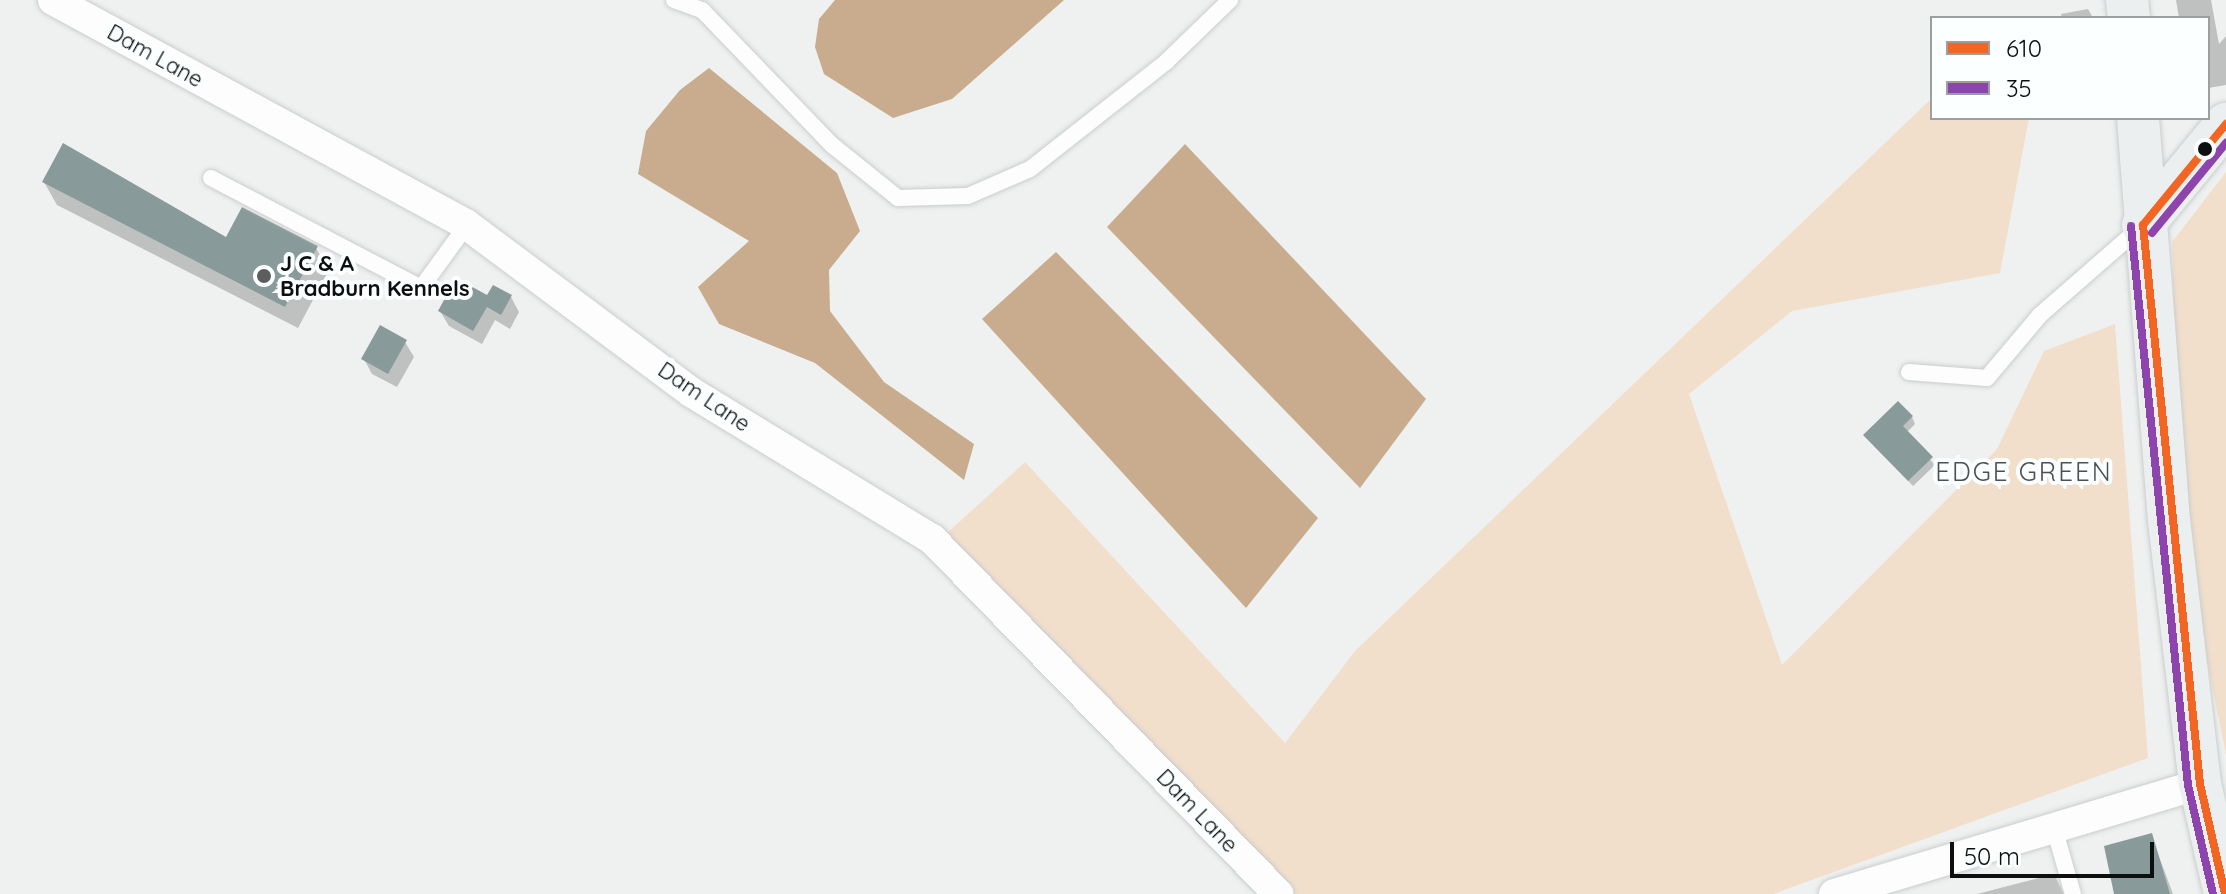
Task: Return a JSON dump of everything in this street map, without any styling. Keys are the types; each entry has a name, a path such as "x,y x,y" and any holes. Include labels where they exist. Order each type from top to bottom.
{"main road":[{"path":"2138,120 2143,225 2200,784 2225,894"},
{"path":"2143,225 2226,124"}],"street":[{"name":"Dam Lane","path":"53,0 467,225 691,392 932,539 1279,894"},
{"path":"1834,894 2053,824 2200,784"}],"lane":[{"path":"674,0 702,10 832,145 898,198 968,196 1030,169 1167,61 1230,0"},
{"path":"211,178 421,288 467,225"},
{"path":"1909,372 1987,378 2040,315 2143,225"},
{"path":"2053,824 2073,894"}],"shaded area":[{"path":"835,0 1064,0 952,99 893,118 824,74 815,47 819,19"},
{"path":"709,68 837,173 860,231 829,270 830,311 884,382 974,444 964,480 815,363 719,324 698,287 749,241 638,174 646,131 680,90"},
{"path":"1930,100 1930,120 2029,120 2000,273 1792,311 1689,394 1782,665 1997,449 2044,351 2115,324 2148,758 1773,894 1287,894 946,534 1025,462 1285,743 1355,651"},
{"path":"1185,144 1426,399 1360,488 1107,227"},
{"path":"2226,172 2226,755 2180,528 2172,242"},
{"path":"1056,252 1318,518 1246,608 982,319"}],"building":[{"path":"63,143 226,237 242,207 318,246 285,307 42,182"},
{"path":"456,278 487,295 493,285 512,295 501,315 487,307 473,331 438,311"},
{"path":"380,325 407,340 388,374 361,359"},
{"path":"1898,401 1913,416 1903,426 1933,457 1908,481 1863,435"},
{"path":"2152,833 2170,894 2114,894 2104,846"}],"transit line":[{"name":"610","path":"2143,225 2226,124"},
{"name":"35","path":"2152,233 2226,143"},
{"name":"610","path":"2143,225 2200,784 2225,894"},
{"name":"35","path":"2131,226 2188,785 2213,894"}],"place":[{"name":"J C & A Bradburn Kennels","path":"264,276"}],"district":[{"name":"EDGE GREEN","path":"2024,472"}]}
